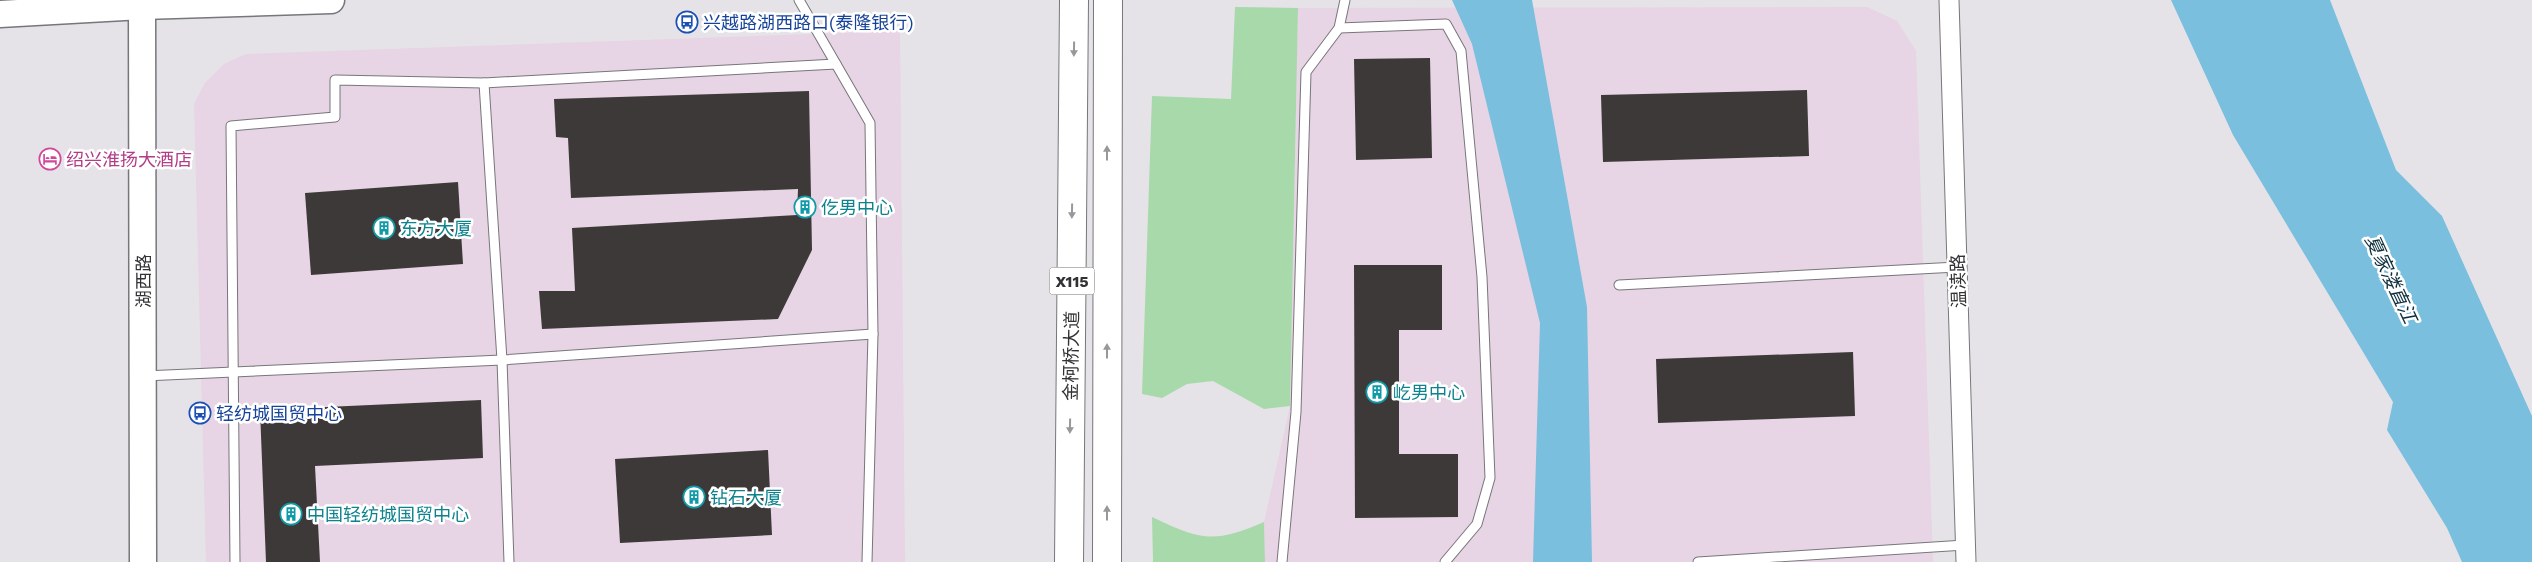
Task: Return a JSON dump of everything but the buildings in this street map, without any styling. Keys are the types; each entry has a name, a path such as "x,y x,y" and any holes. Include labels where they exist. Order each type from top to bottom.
{"main road":[{"name":"金柯桥大道","path":"1069,562 1074,0"},
{"name":"金柯桥大道","path":"1107,562 1108,0"}],"street":[{"path":"0,14 142,3 331,0"},
{"name":"温渎路","path":"1949,0 1966,554"},
{"name":"湖西路","path":"142,3 143,562"}],"lane":[{"path":"799,0 870,123 873,334 867,562"},
{"path":"1282,562 1296,412 1306,72 1339,28 1345,0"},
{"path":"1339,28 1446,24 1461,51 1482,277 1490,478 1477,524 1445,562"},
{"path":"235,562 231,126 335,117 334,80 484,83 836,64"},
{"path":"484,83 502,360 509,562"},
{"path":"1618,284 1957,267"},
{"path":"143,376 502,360 873,334"},
{"path":"1698,562 1966,554"}],"shaded area":[{"path":"1867,7 1897,21 1916,51 1933,562 1265,562 1264,522 1290,406 1298,8"},
{"path":"900,31 905,562 206,562 194,104 205,83 224,64 246,54"}],"green space":[{"path":"1235,7 1298,8 1290,406 1264,409 1213,381 1187,384 1162,398 1142,394 1152,96 1231,99"},
{"path":"1152,517 1183,531 1207,536 1232,534 1264,522 1265,562 1153,562"}],"water":[{"path":"1452,0 1532,0 1587,307 1592,562 1533,562 1540,323 1472,44"},
{"name":"夏家溇直江","path":"2171,0 2330,0 2396,170 2442,216 2532,416 2532,562 2462,562 2447,528 2387,430 2393,402 2233,135"}],"place":[{"name":"兴越路湖西路口(泰隆银行)","path":"687,22"},
{"name":"绍兴淮扬大酒店","path":"50,159"},
{"name":"仡男中心","path":"805,207"},
{"name":"东方大厦","path":"384,228"},
{"name":"屹男中心","path":"1377,392"},
{"name":"轻纺城国贸中心","path":"200,413"},
{"name":"钻石大厦","path":"694,497"},
{"name":"中国轻纺城国贸中心","path":"291,514"}]}
